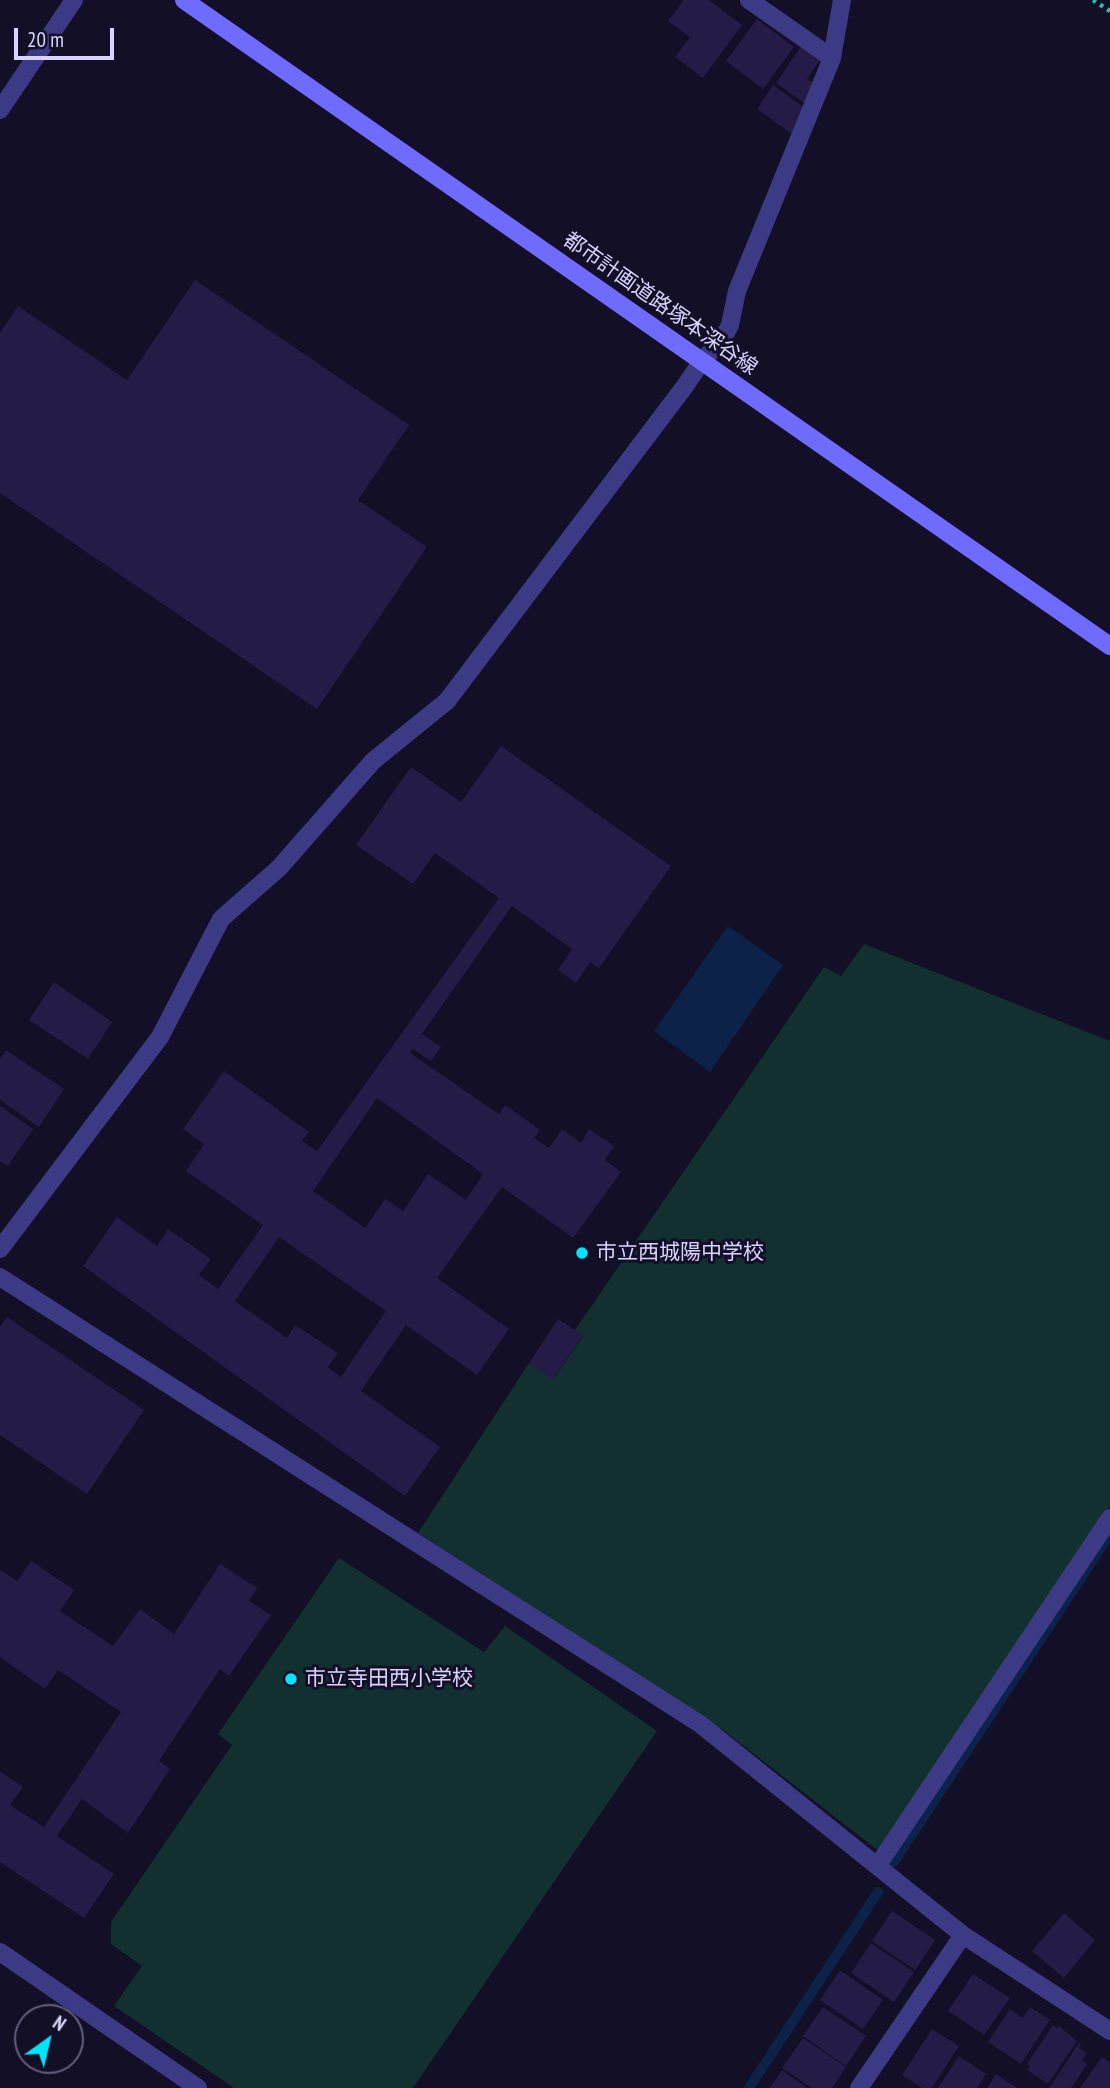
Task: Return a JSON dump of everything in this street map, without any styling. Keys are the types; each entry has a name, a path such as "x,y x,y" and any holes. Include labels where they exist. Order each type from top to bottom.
{"street":[{"path":"0,110 74,0"},
{"name":"都市計画道路塚本深谷線","path":"184,0 1110,646"},
{"path":"749,0 832,58"},
{"path":"0,1249 160,1037 221,919 279,868 373,761 447,701 702,361 722,340 730,325 737,291 832,58 842,0"},
{"path":"0,1277 700,1724 963,1935 1110,2031"},
{"path":"877,1864 1110,1518"},
{"path":"866,2086 963,1935"},
{"path":"0,1952 198,2088"}],"path":[{"path":"1093,0 1110,11"}],"green space":[{"path":"864,944 1110,1041 1110,1506 880,1852 723,1730 418,1533 529,1363 554,1379 583,1336 575,1330 824,967 841,976"},
{"path":"339,1558 484,1652 505,1626 657,1731 413,2088 234,2088 114,2006 142,1966 111,1944 111,1922 232,1745 218,1734"}],"water":[{"path":"728,926 783,965 710,1072 654,1031"}],"building":[{"path":"684,0 709,0 742,25 703,78 675,57 690,37 668,21"},
{"path":"757,19 794,47 763,89 726,61"},
{"path":"802,45 821,59 807,79 817,85 804,103 776,83"},
{"path":"773,85 809,111 792,134 757,109"},
{"path":"195,280 409,425 358,500 427,547 317,709 0,493 0,333 18,306 127,380"},
{"path":"501,746 671,866 599,968 590,962 576,983 558,970 572,949 512,906 422,1034 441,1047 431,1061 413,1049 410,1053 499,1114 505,1105 540,1130 534,1138 549,1148 562,1129 581,1143 589,1129 614,1146 605,1160 621,1172 573,1238 502,1187 437,1278 509,1329 477,1375 406,1325 361,1391 440,1447 405,1496 83,1266 117,1217 157,1246 168,1229 211,1259 199,1275 218,1289 263,1225 186,1171 204,1144 183,1129 224,1071 309,1132 302,1141 317,1151 499,898 435,853 413,884 356,845 411,767 461,802","holes":["377,1098 483,1174 466,1200 428,1174 403,1211 385,1199 365,1228 313,1191","279,1237 386,1311 341,1377 328,1367 338,1353 295,1325 287,1338 235,1301"]},
{"path":"54,982 112,1022 88,1059 29,1020"},
{"path":"6,1050 64,1089 39,1127 0,1100 0,1059"},
{"path":"0,1106 33,1129 8,1166 0,1161"},
{"path":"7,1317 144,1410 87,1494 0,1435 0,1327"},
{"path":"558,1319 583,1335 553,1380 529,1363"},
{"path":"31,1561 74,1590 60,1611 113,1646 140,1609 174,1634 220,1564 257,1588 249,1601 271,1615 229,1676 220,1669 159,1761 170,1769 128,1833 82,1799 57,1836 114,1874 84,1918 0,1862 0,1771 23,1787 10,1805 44,1827 121,1712 58,1670 45,1689 0,1657 0,1570 17,1581"},
{"path":"892,1911 935,1940 915,1970 872,1941"},
{"path":"1064,1913 1095,1940 1064,1978 1032,1951"},
{"path":"871,1943 914,1972 894,2002 851,1973"},
{"path":"840,1970 883,2000 863,2029 820,2000"},
{"path":"973,1974 1010,1998 984,2035 948,2011"},
{"path":"823,2007 866,2036 846,2066 803,2036"},
{"path":"1030,2007 1050,2020 1021,2064 988,2042 1010,2009 1023,2018"},
{"path":"1053,2025 1057,2028 1059,2026 1077,2041 1048,2084 1027,2070 1030,2066 1027,2064"},
{"path":"932,2029 959,2046 932,2088 922,2088 902,2075"},
{"path":"803,2038 846,2067 832,2088 812,2088 782,2068"},
{"path":"1079,2043 1079,2048 1087,2053 1082,2060 1087,2064 1071,2088 1049,2088"},
{"path":"959,2056 986,2074 977,2088 938,2088"},
{"path":"1102,2057 1110,2062 1110,2088 1080,2088"},
{"path":"782,2070 807,2088 770,2088"},
{"path":"996,2074 1017,2088 987,2088"}],"waterway":[{"path":"894,1862 1110,1534"},
{"path":"749,2088 878,1892"}],"place":[{"name":"市立西城陽中学校","path":"582,1253"},
{"name":"市立寺田西小学校","path":"291,1679"}]}
